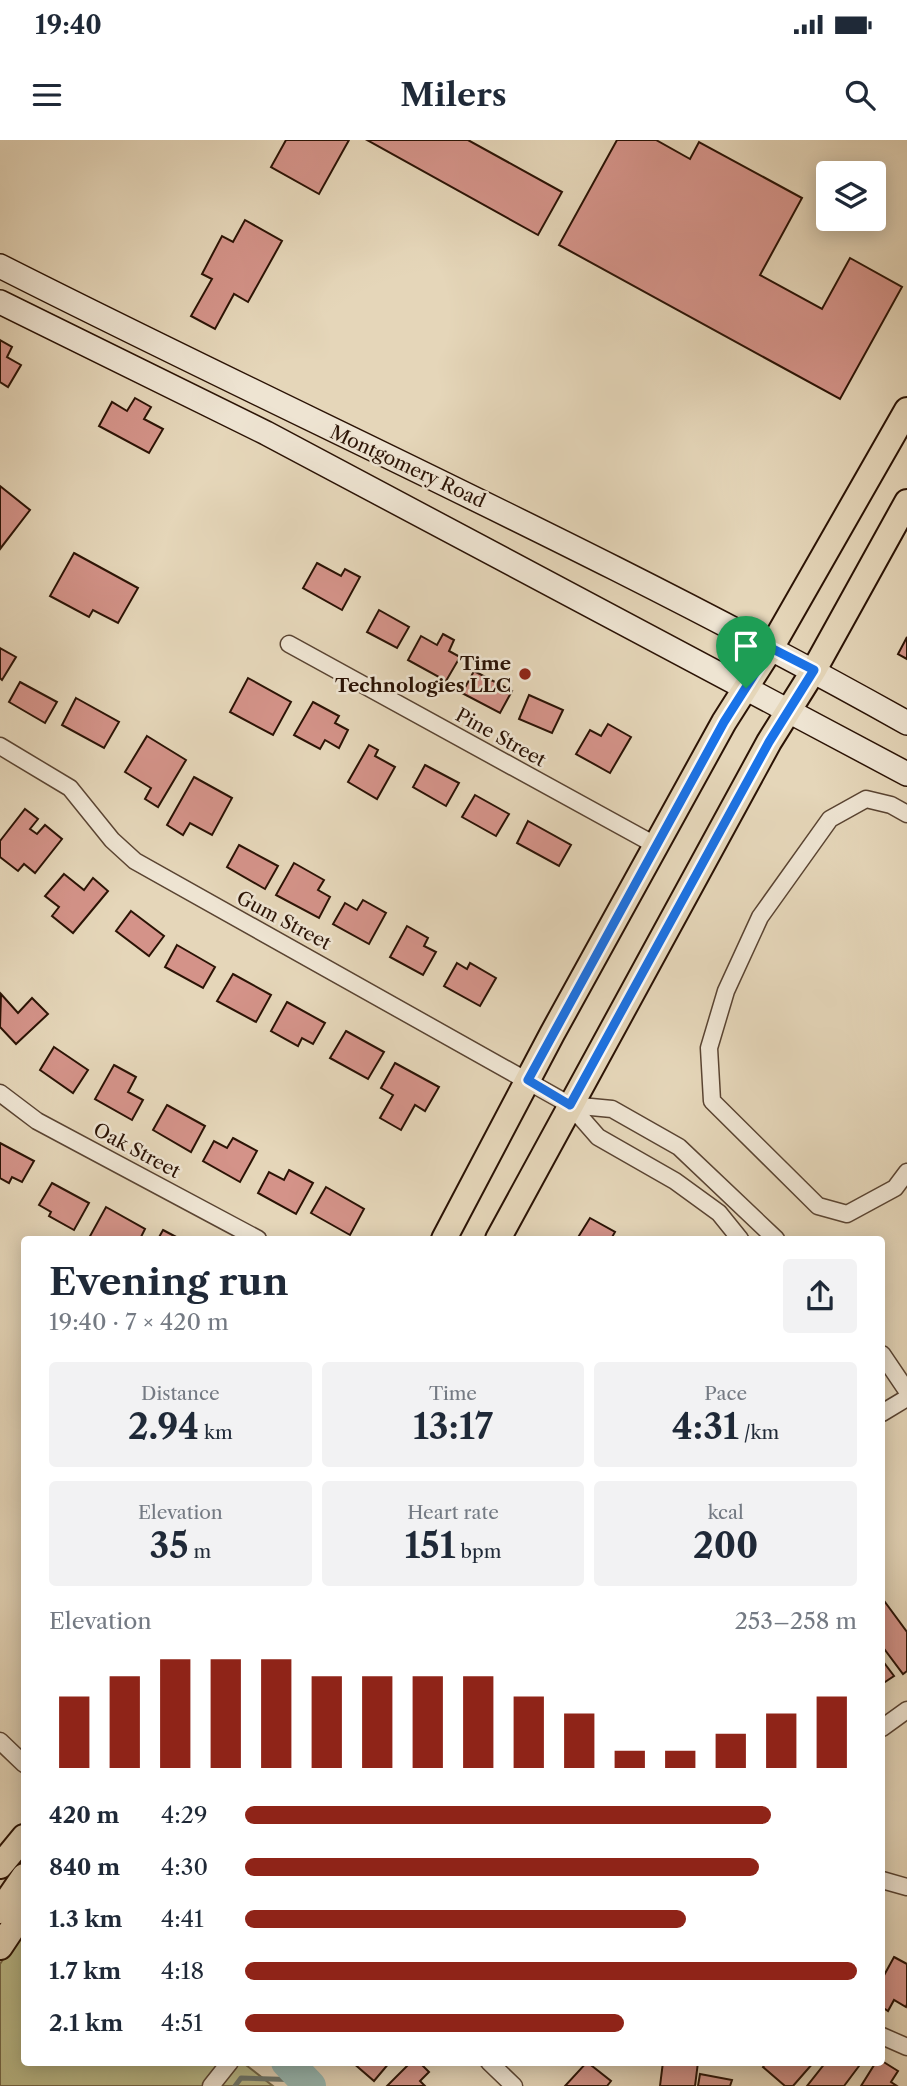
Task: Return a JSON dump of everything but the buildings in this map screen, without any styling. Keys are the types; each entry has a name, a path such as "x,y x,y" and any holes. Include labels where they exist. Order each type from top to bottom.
{"main road":[{"name":"Montgomery Road","path":"0,266 358,444 569,543 814,670 907,723"},
{"name":"Montgomery Road","path":"0,302 266,433 907,774"},
{"path":"446,1236 657,846 907,410"},
{"path":"500,1236 907,502"},
{"path":"1,1864 21,1841"},
{"path":"9,1924 21,1886"}],"street":[{"name":"Pine Street","path":"289,645 657,846"},
{"name":"Gum Street","path":"0,746 70,788 112,841 135,861 570,1105"},
{"path":"907,814 891,805 866,799 830,819 760,917 726,991 709,1048 712,1101 818,1206 847,1214 895,1188 907,1172"},
{"name":"Oak Street","path":"0,1093 37,1121 252,1236"},
{"path":"570,1105 598,1137 676,1181 719,1213 738,1236"},
{"path":"570,1105 612,1109 679,1147 773,1236"},
{"path":"885,1358 907,1391"},
{"path":"885,1411 907,1398"},
{"path":"885,1726 907,1710"},
{"path":"0,1741 21,1761"},
{"path":"885,1881 907,1886"},
{"path":"885,2037 907,2047"},
{"path":"211,2086 227,2066"},
{"path":"493,2066 514,2086"}],"green space":[{"path":"21,1932 21,2066 247,2066 273,2086 0,2086 0,1964"}],"waterway":[{"path":"291,2066 310,2086"},
{"path":"235,2086 241,2078 305,2080"}],"place":[{"name":"Time Technologies LLC","path":"525,674"}],"route":[{"path":"771,648 814,670 769,742 570,1105 528,1080 724,722 746,688 771,648"}]}
